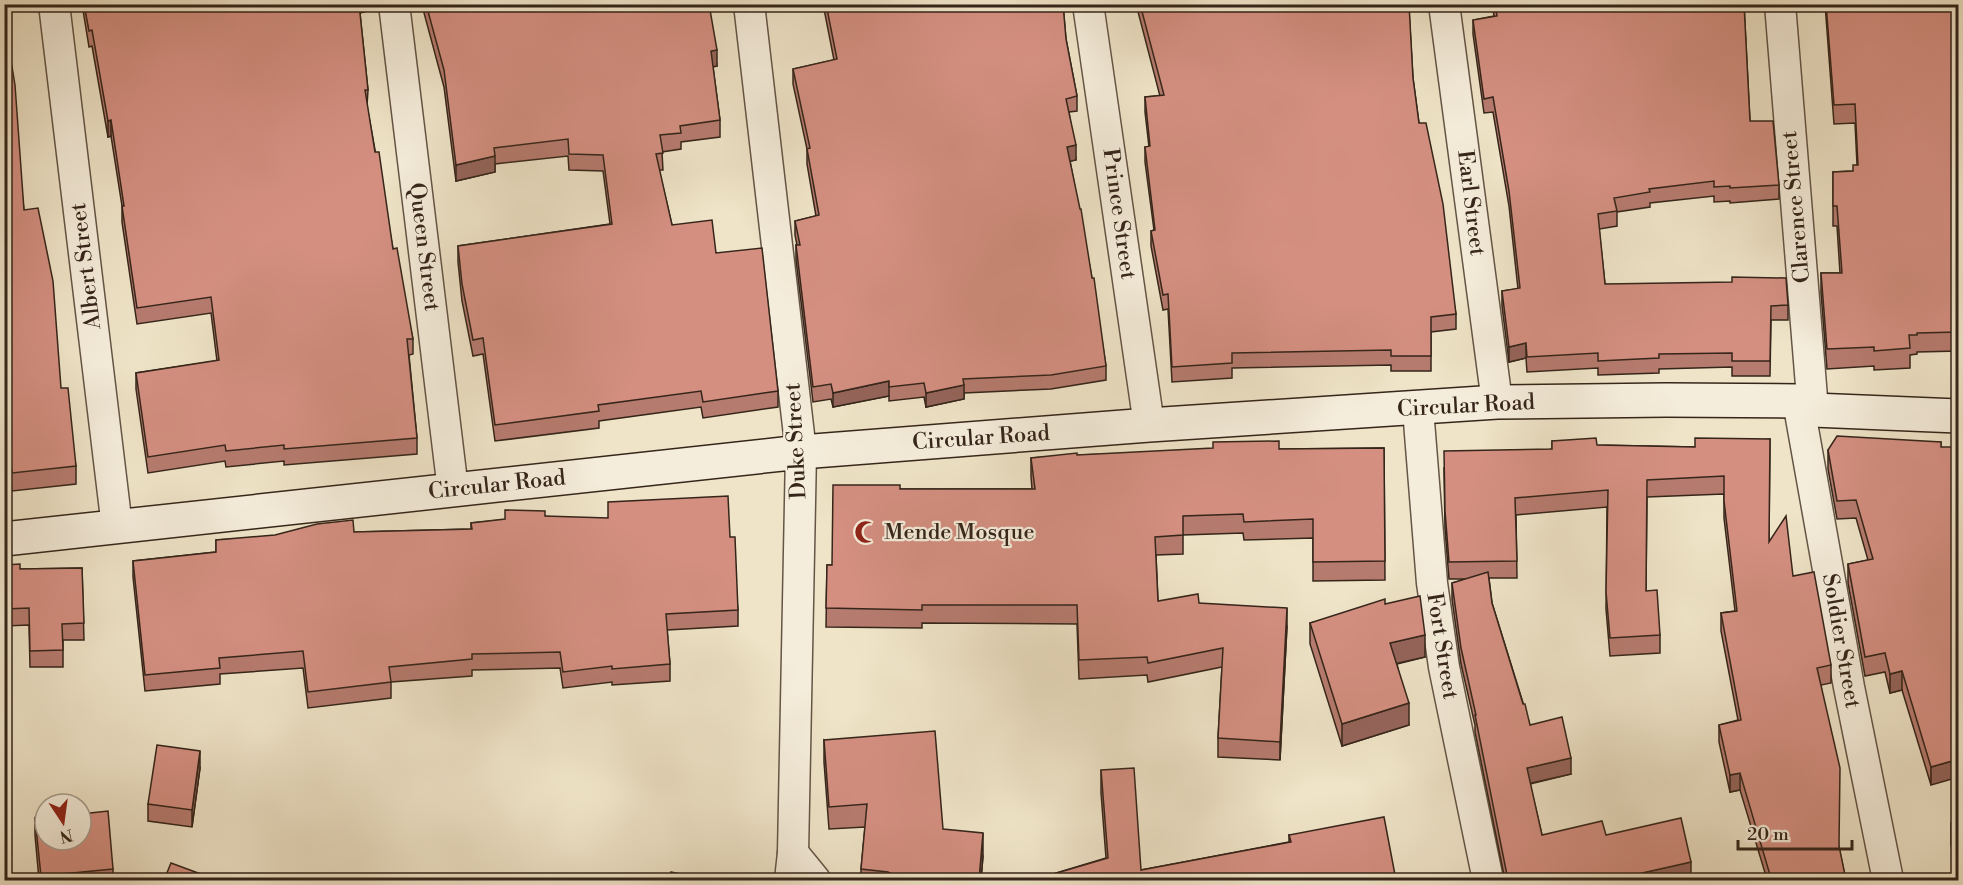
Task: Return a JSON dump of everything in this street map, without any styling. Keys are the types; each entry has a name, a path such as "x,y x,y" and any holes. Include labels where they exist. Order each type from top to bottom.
{"main road":[{"name":"Circular Road","path":"4,539 801,452 1149,424 1497,402 1666,400 1959,416"}],"street":[{"name":"Albert Street","path":"54,4 117,527"},
{"name":"Queen Street","path":"394,4 453,490"},
{"name":"Duke Street","path":"749,4 801,452 791,867"},
{"name":"Prince Street","path":"1088,4 1149,424"},
{"name":"Earl Street","path":"1444,4 1497,402"},
{"name":"Clarence Street","path":"1780,4 1805,406"},
{"name":"Soldier Street","path":"1805,406 1849,687 1888,880"},
{"name":"Fort Street","path":"1418,408 1432,583 1441,646 1488,880"},
{"path":"791,867 815,880"}],"building":[{"path":"84,4 359,4 368,90 365,90 375,152 379,152 393,249 397,248 413,339 407,339 417,438 284,449 284,445 226,451 225,445 148,457 136,373 219,360 211,297 137,308 111,120 108,121 92,30 89,31"},
{"path":"426,4 709,4 717,50 711,51 720,120 680,126 681,133 660,135 663,153 656,154 672,225 712,220 716,253 762,248 778,391 703,402 701,391 598,405 599,411 495,425 483,338 473,340 462,284 458,246 612,224 603,155 569,154 568,139 494,148 495,156 456,165 444,70"},
{"path":"826,4 1063,4 1066,39 1077,96 1066,99 1076,145 1067,147 1081,209 1092,278 1094,278 1106,366 1051,375 963,379 964,385 926,393 924,383 889,387 889,381 833,393 831,384 813,387 796,245 800,245 795,221 819,215 807,149 810,148 793,69 837,59"},
{"path":"1140,4 1409,4 1413,78 1419,123 1426,123 1443,204 1456,314 1431,317 1431,356 1391,356 1391,350 1232,353 1232,363 1172,367 1168,294 1163,295 1151,231 1155,230 1145,147 1150,146 1145,97 1164,95"},
{"path":"1495,4 1744,4 1750,121 1773,121 1779,185 1730,188 1730,186 1714,187 1714,181 1649,189 1650,192 1614,198 1617,211 1598,214 1605,284 1732,282 1732,277 1786,278 1788,305 1771,306 1770,361 1732,361 1732,353 1659,354 1659,358 1598,361 1598,353 1527,357 1526,343 1509,347 1502,291 1520,288 1509,191 1493,97 1484,99 1473,20 1497,16"},
{"path":"1826,4 1959,4 1959,332 1909,335 1910,348 1874,351 1874,347 1827,349 1821,273 1842,273 1837,206 1833,206 1833,172 1853,171 1853,165 1858,165 1855,104 1834,105"},
{"path":"4,36 7,36 15,85 24,210 38,208 53,281 61,388 68,388 76,466 12,473 4,400"},
{"path":"1837,436 1941,442 1941,447 1959,447 1959,759 1931,767 1902,671 1890,674 1885,653 1865,657 1848,564 1873,559 1856,500 1837,501 1828,450"},
{"path":"1596,438 1597,445 1695,447 1695,438 1770,439 1769,542 1786,516 1793,576 1814,572 1831,665 1817,668 1840,768 1839,846 1846,880 1766,880 1765,876 1770,875 1740,773 1730,775 1719,725 1741,720 1721,613 1737,611 1724,501 1724,476 1647,480 1646,591 1657,590 1660,635 1610,638 1606,592 1608,490 1515,498 1517,561 1449,562 1444,451 1552,449 1552,441"},
{"path":"1279,441 1279,449 1384,448 1385,561 1313,562 1313,519 1244,522 1243,514 1183,516 1183,535 1155,537 1158,601 1198,594 1199,603 1287,608 1280,742 1218,738 1223,648 1148,663 1147,657 1079,660 1077,605 922,605 922,610 826,608 827,565 832,565 833,485 900,485 900,489 1035,489 1031,458 1077,453 1077,455 1213,448 1213,442"},
{"path":"728,496 730,537 735,537 738,610 666,614 670,664 612,669 612,666 563,672 560,652 472,654 472,659 389,667 391,682 308,692 303,651 219,658 220,668 145,675 133,561 216,552 216,540 275,535 317,524 353,520 354,532 472,529 471,523 505,519 505,510 545,511 545,516 608,518 608,502"},
{"path":"20,564 20,569 82,568 84,623 62,624 63,650 30,651 29,608 4,609 4,565"},
{"path":"1488,572 1492,603 1530,725 1562,717 1571,758 1527,768 1542,835 1602,821 1606,835 1681,818 1691,862 1611,880 1508,880 1461,648 1452,583"},
{"path":"1420,596 1425,635 1390,643 1409,703 1342,724 1310,623 1385,599 1385,604"},
{"path":"935,731 943,829 983,833 979,880 902,880 888,872 861,869 867,804 829,807 824,740"},
{"path":"157,745 200,751 192,810 148,804"},
{"path":"1134,768 1141,870 1291,842 1289,835 1384,817 1396,880 1033,880 1108,858 1101,770"},
{"path":"108,811 113,869 41,876 39,852 93,852 93,813"},
{"path":"1959,821 1959,858 1951,823"},
{"path":"171,863 217,880 164,880"},
{"path":"671,872 709,880 669,880"}],"place":[{"name":"Mende Mosque","path":"866,532"}]}
